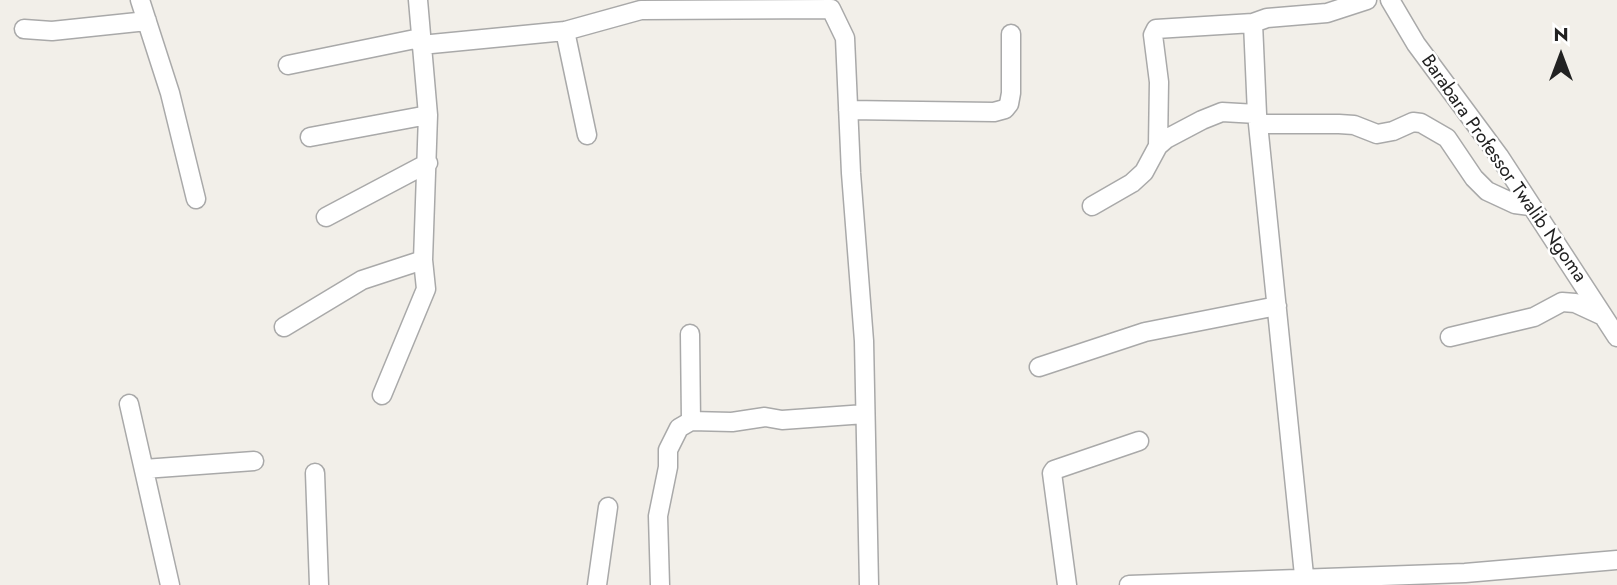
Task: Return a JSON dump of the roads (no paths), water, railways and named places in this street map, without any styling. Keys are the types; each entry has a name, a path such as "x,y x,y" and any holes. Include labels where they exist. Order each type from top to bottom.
{"street":[{"path":"141,0 170,93 196,199"},
{"path":"382,395 426,289 423,260 428,115 418,0"},
{"path":"1158,146 1159,82 1153,32 1156,29 1253,23 1267,18 1327,13 1367,0"},
{"name":"Barabara Professor Twalib Ngoma","path":"1390,0 1416,44 1499,156 1617,337"},
{"path":"288,65 420,41 565,31 623,6 668,9 831,4 845,38 864,341 869,585"},
{"path":"24,29 52,31 147,21"},
{"path":"1253,23 1258,119 1305,582"},
{"path":"565,31 587,135"},
{"path":"848,110 995,112 1005,109 1011,93 1012,34"},
{"path":"1092,206 1132,183 1144,172 1158,146 1172,135 1217,114 1354,125 1377,134 1393,131 1413,122 1421,123 1447,138 1474,178 1487,191 1515,204 1530,206"},
{"path":"310,136 428,115"},
{"path":"326,217 428,163"},
{"path":"284,327 362,281 423,260"},
{"path":"1450,337 1534,317 1562,302 1586,306 1604,317"},
{"path":"1039,367 1145,332 1277,306"},
{"path":"690,334 691,421"},
{"path":"129,404 170,585"},
{"path":"660,585 658,516 668,467 668,450 680,428 691,421 732,422 765,417 782,421 865,414"},
{"path":"1067,585 1052,472 1139,441"},
{"path":"144,469 254,461"},
{"path":"315,473 319,585"},
{"path":"597,585 608,507"},
{"path":"1129,585 1463,579 1617,560"},
{"path":"1532,585 1540,568"}]}
